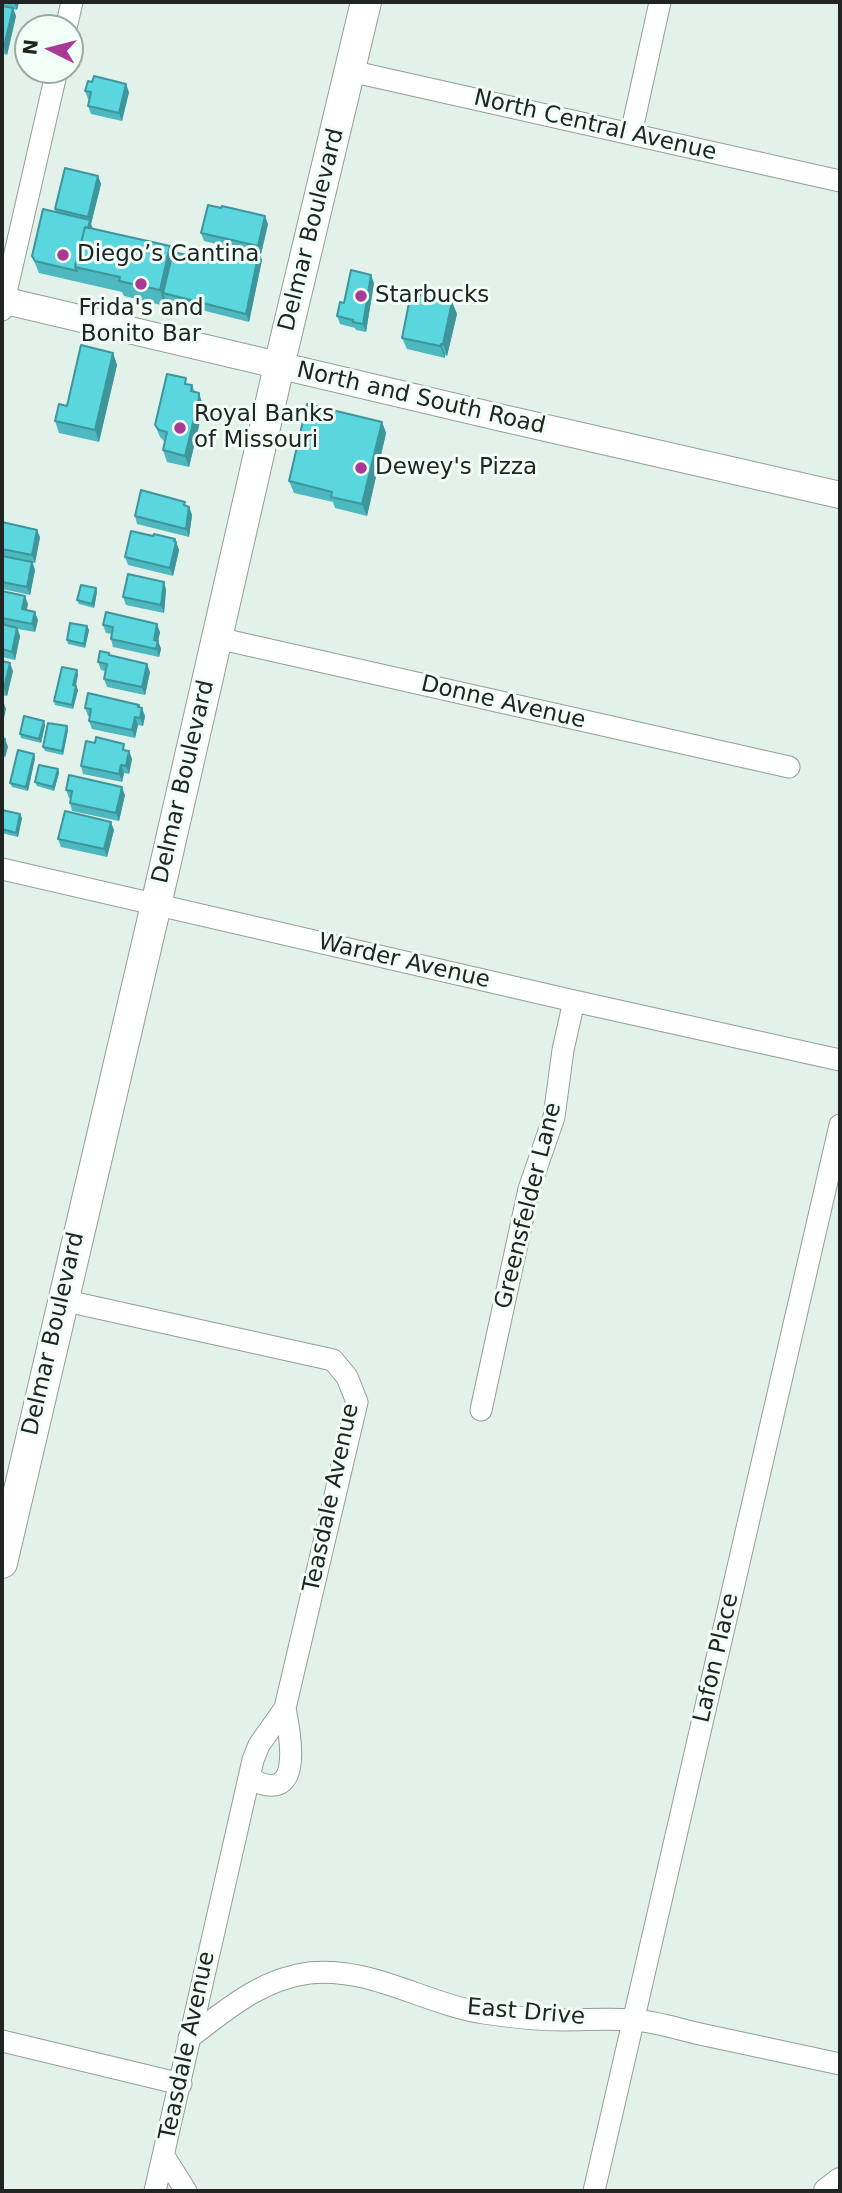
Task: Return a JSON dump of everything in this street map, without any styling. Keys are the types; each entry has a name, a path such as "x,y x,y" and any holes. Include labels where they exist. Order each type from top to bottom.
{"main road":[{"name":"Delmar Boulevard","path":"2,1563 366,2"}],"street":[{"path":"631,134 660,2"},
{"name":"North Central Avenue","path":"350,71 840,181"},
{"path":"2,304 54,84"},
{"name":"North and South Road","path":"2,304 840,495"},
{"name":"Donne Avenue","path":"217,638 789,767"},
{"name":"Warder Avenue","path":"2,869 840,1060"},
{"name":"Greensfelder Lane","path":"481,1410 529,1189 554,1117 563,1050 574,1001"},
{"name":"Warder Avenue","path":"808,1053 840,1047"},
{"name":"Lafon Place","path":"594,2191 840,1125"},
{"name":"Teasdale Avenue","path":"62,1300 333,1360 347,1377 357,1402 285,1708 253,1760 155,2191"},
{"name":"Teasdale Avenue","path":"249,1778 267,1786 277,1784 288,1777 291,1765 285,1708"},
{"name":"East Drive","path":"189,2038 220,2013 266,1985 308,1973 328,1972 363,1977 481,2013 560,2020 634,2020 840,2064"},
{"path":"2,2041 181,2084"},
{"path":"164,2156 186,2191"},
{"path":"827,2191 840,2181"}],"building":[{"path":"2,6 13,8 4,47 2,46"},
{"path":"94,76 126,84 119,113 88,106 91,92 85,91 88,81 92,82"},
{"path":"65,168 98,176 88,217 55,209"},
{"path":"208,205 265,216 258,246 201,233"},
{"name":"Diego’s Cantina","path":"43,209 90,220 88,228 85,227 75,267 77,271 35,261 32,256"},
{"path":"85,227 170,246 160,290 119,281 120,277 75,267"},
{"path":"233,246 259,252 246,314 163,293 173,252 214,261 215,257 230,260"},
{"name":"Starbucks","path":"351,270 371,275 363,324 337,316 340,302 344,303"},
{"path":"411,293 452,302 443,344 440,346 402,338"},
{"path":"81,345 113,353 95,430 55,421 59,404 67,406"},
{"name":"Royal Banks of Missouri","path":"167,374 186,378 185,384 192,385 191,391 199,393 185,456 163,450 167,432 159,430 155,425"},
{"path":"307,404 382,422 362,504 331,497 332,492 289,481"},
{"path":"141,490 185,502 184,505 189,507 186,529 135,516"},
{"path":"2,522 37,530 32,555 2,549"},
{"path":"131,531 175,539 170,568 125,557"},
{"path":"2,556 32,562 27,587 2,582"},
{"path":"128,574 164,582 161,605 123,597"},
{"path":"81,585 96,588 92,604 77,600"},
{"path":"2,591 25,596 22,609 35,612 32,624 2,618"},
{"path":"106,612 157,624 154,640 158,641 156,649 111,639 113,627 103,625"},
{"path":"70,623 87,626 84,644 67,640"},
{"path":"2,624 17,628 12,652 2,649"},
{"path":"100,651 147,664 142,687 104,679 107,664 98,662"},
{"path":"2,661 10,663 4,688 2,687"},
{"path":"62,667 77,670 72,705 54,701"},
{"path":"88,693 139,705 138,707 142,708 140,718 135,717 132,730 89,721 91,709 85,708"},
{"path":"24,716 44,721 39,739 20,734"},
{"path":"48,723 67,726 62,751 43,747"},
{"path":"96,737 124,744 123,750 129,751 126,766 121,765 119,774 81,766 86,741 95,743"},
{"path":"18,750 34,754 26,787 10,783"},
{"path":"39,765 58,769 53,787 35,782"},
{"path":"69,775 122,787 116,813 70,803 72,791 66,790"},
{"path":"2,810 20,814 16,833 2,829"},
{"path":"65,811 111,822 104,849 58,839"}],"place":[{"name":"Diego’s Cantina","path":"63,255"},
{"name":"Frida's and Bonito Bar","path":"141,284"},
{"name":"Starbucks","path":"361,296"},
{"name":"Royal Banks of Missouri","path":"180,428"},
{"name":"Dewey's Pizza","path":"361,468"}]}
